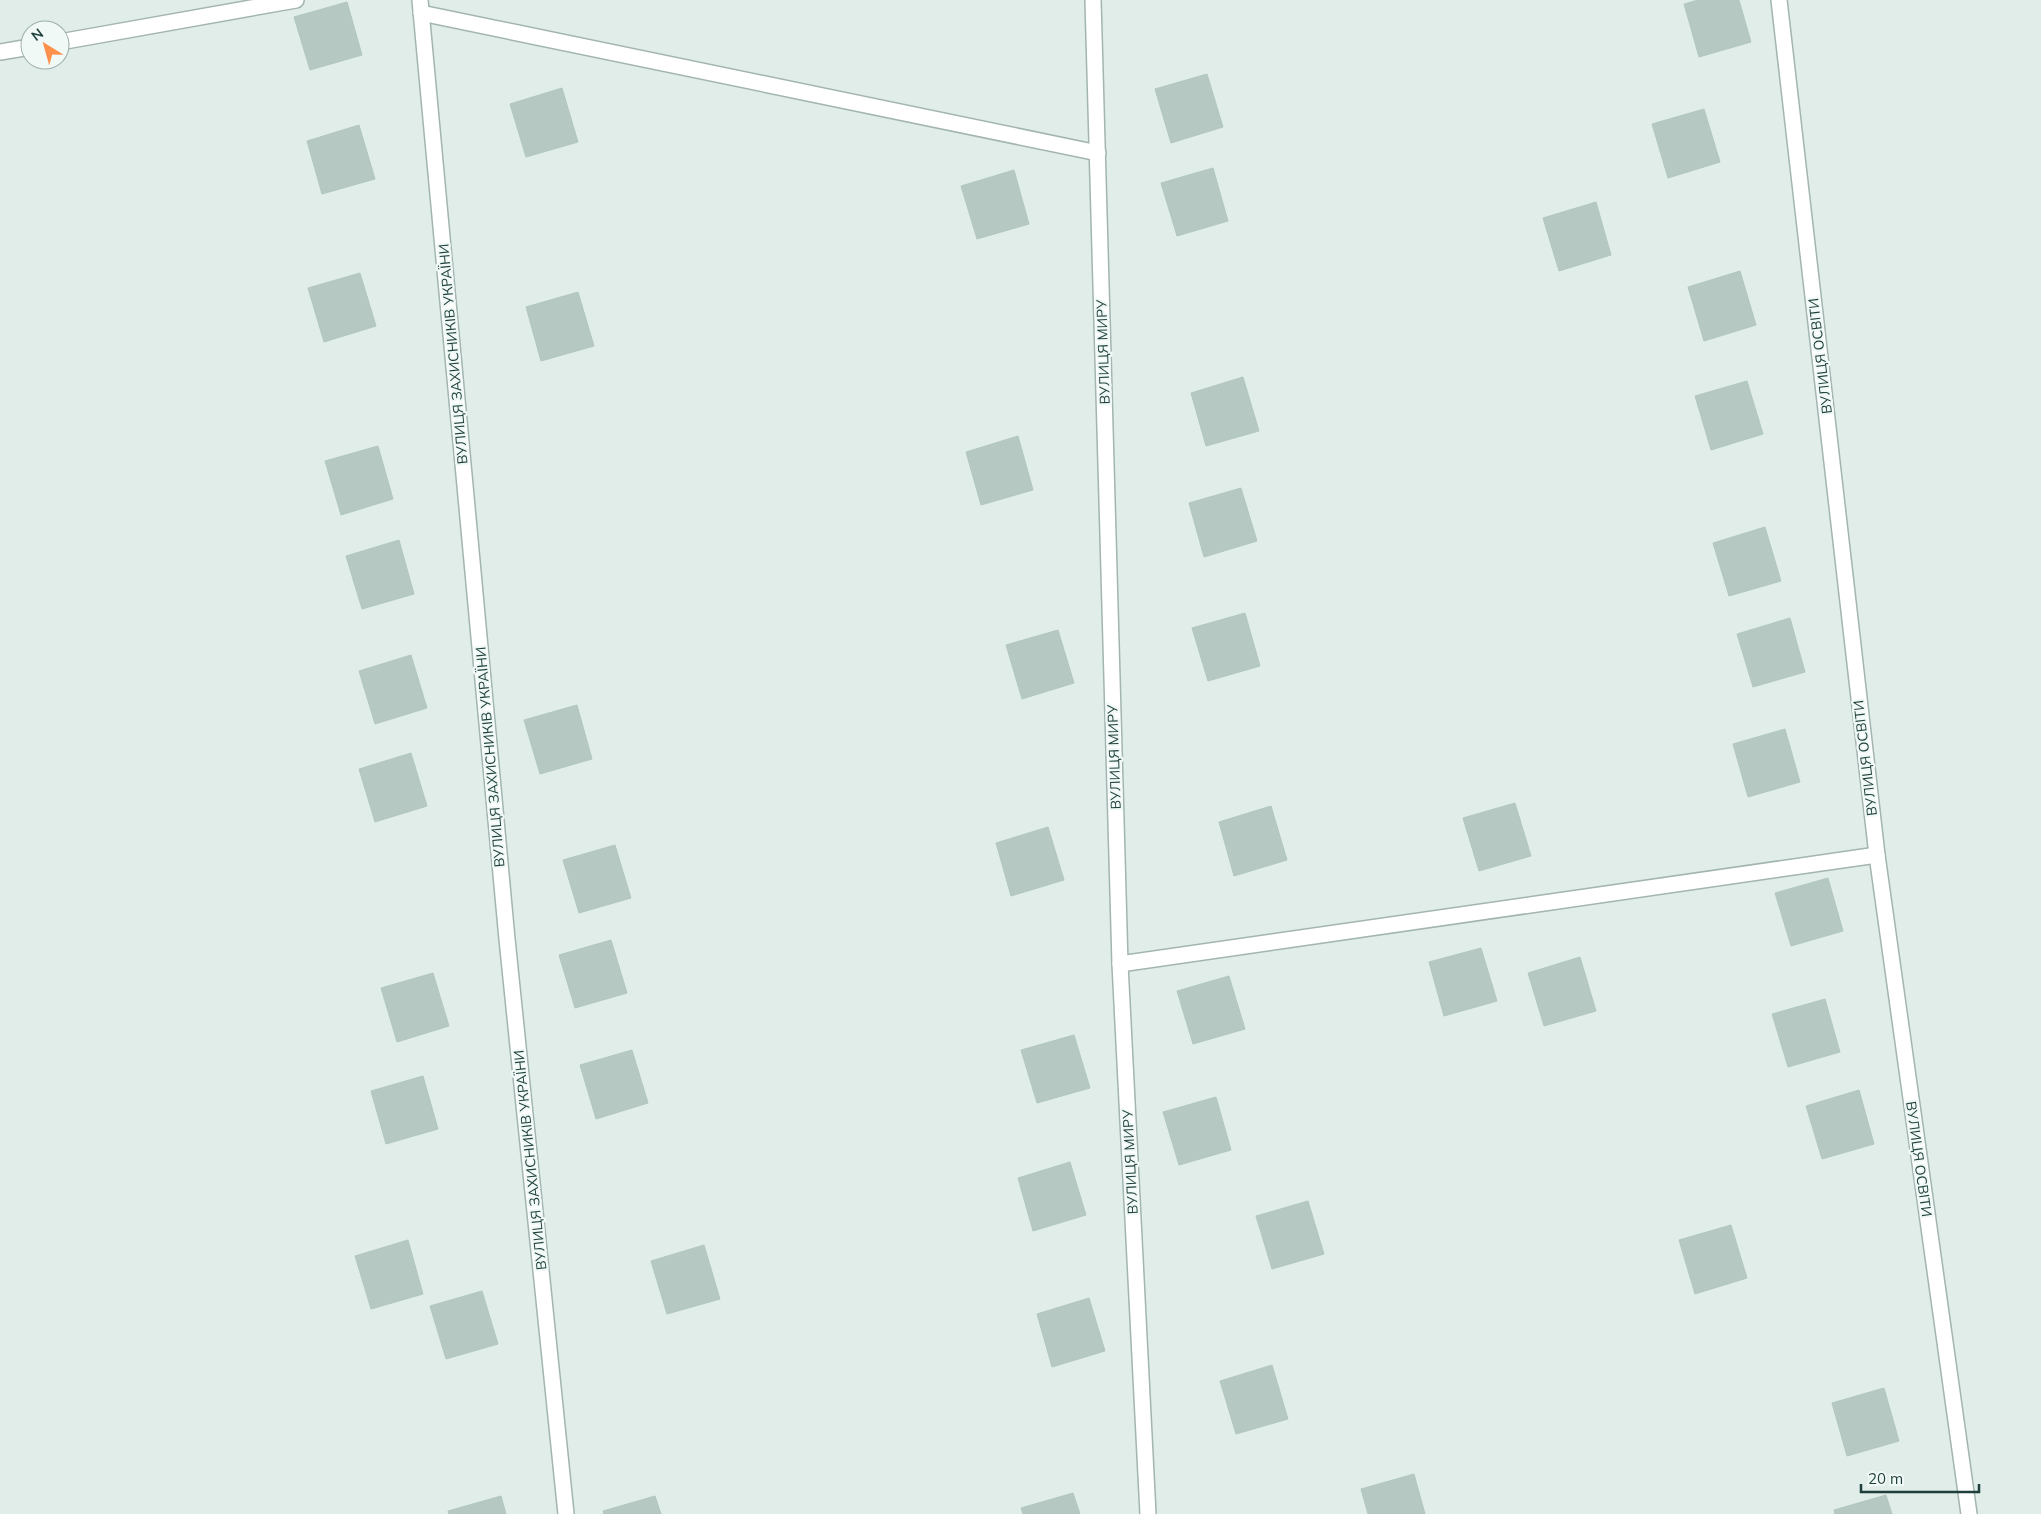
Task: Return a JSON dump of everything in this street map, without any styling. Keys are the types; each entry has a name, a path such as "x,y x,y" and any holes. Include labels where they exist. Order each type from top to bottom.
{"street":[{"path":"70,40 296,0"},
{"name":"ВУЛИЦЯ МИРУ","path":"1093,0 1120,964 1148,1514"},
{"name":"ВУЛИЦЯ ОСВІТИ","path":"1779,0 1876,855 1969,1514"},
{"path":"420,6 1098,153"},
{"name":"ВУЛИЦЯ ЗАХИСНИКІВ УКРАЇНИ","path":"420,6 506,929 566,1514"},
{"path":"0,52 20,49"},
{"path":"1120,964 1876,855"}],"building":[{"path":"1698,0 1739,0 1751,42 1699,57 1684,4"},
{"path":"347,2 362,55 310,70 294,17"},
{"path":"1207,74 1223,127 1171,143 1155,89"},
{"path":"562,88 578,142 526,157 510,104"},
{"path":"1704,109 1720,162 1668,178 1652,124"},
{"path":"359,125 375,179 322,194 307,141"},
{"path":"1213,168 1228,221 1177,236 1161,183"},
{"path":"1014,170 1029,224 977,239 961,186"},
{"path":"1596,202 1611,255 1559,271 1543,218"},
{"path":"1740,271 1756,325 1704,341 1688,287"},
{"path":"360,273 376,326 324,342 308,288"},
{"path":"578,292 594,346 541,361 526,307"},
{"path":"1243,377 1259,431 1206,446 1191,393"},
{"path":"1747,381 1763,434 1711,450 1695,396"},
{"path":"1018,436 1033,490 981,505 966,452"},
{"path":"378,446 393,499 341,515 325,461"},
{"path":"1241,488 1257,541 1204,557 1189,503"},
{"path":"1765,527 1781,581 1729,596 1713,543"},
{"path":"399,540 414,594 362,609 346,556"},
{"path":"1245,613 1260,666 1208,681 1192,628"},
{"path":"1790,618 1805,672 1753,687 1737,634"},
{"path":"1058,630 1074,683 1022,699 1006,645"},
{"path":"411,655 427,708 375,724 359,671"},
{"path":"577,705 592,759 540,774 524,720"},
{"path":"1785,729 1800,782 1748,797 1733,744"},
{"path":"411,753 427,806 375,822 359,769"},
{"path":"1515,803 1531,856 1479,871 1463,818"},
{"path":"1271,806 1287,860 1234,876 1219,822"},
{"path":"1048,827 1064,880 1011,896 996,843"},
{"path":"615,845 631,898 579,913 563,860"},
{"path":"1828,878 1843,931 1791,946 1775,893"},
{"path":"611,940 627,993 575,1008 559,955"},
{"path":"1481,948 1497,1001 1444,1016 1429,962"},
{"path":"1580,957 1596,1011 1544,1026 1528,973"},
{"path":"433,973 449,1026 397,1042 381,988"},
{"path":"1229,976 1245,1029 1193,1044 1177,991"},
{"path":"1825,999 1840,1052 1788,1067 1772,1014"},
{"path":"1074,1035 1090,1088 1037,1103 1021,1050"},
{"path":"632,1050 648,1103 596,1119 580,1065"},
{"path":"423,1076 438,1129 386,1144 371,1091"},
{"path":"1859,1090 1874,1144 1822,1159 1806,1106"},
{"path":"1216,1097 1231,1150 1179,1165 1163,1112"},
{"path":"1070,1162 1086,1215 1033,1231 1018,1178"},
{"path":"1308,1201 1324,1254 1272,1269 1256,1216"},
{"path":"1731,1225 1747,1278 1695,1294 1679,1240"},
{"path":"408,1240 423,1294 371,1309 355,1256"},
{"path":"704,1245 720,1299 667,1314 651,1261"},
{"path":"482,1291 498,1344 446,1359 430,1306"},
{"path":"1089,1298 1105,1351 1052,1367 1037,1314"},
{"path":"1272,1365 1288,1419 1236,1434 1220,1381"},
{"path":"1884,1388 1899,1441 1847,1456 1832,1403"},
{"path":"1414,1474 1425,1514 1368,1514 1361,1489"},
{"path":"1073,1493 1080,1514 1023,1514 1021,1508"},
{"path":"1886,1495 1892,1514 1835,1514 1834,1510"},
{"path":"501,1496 506,1514 449,1514 448,1511"},
{"path":"655,1496 661,1514 604,1514 603,1511"}]}
